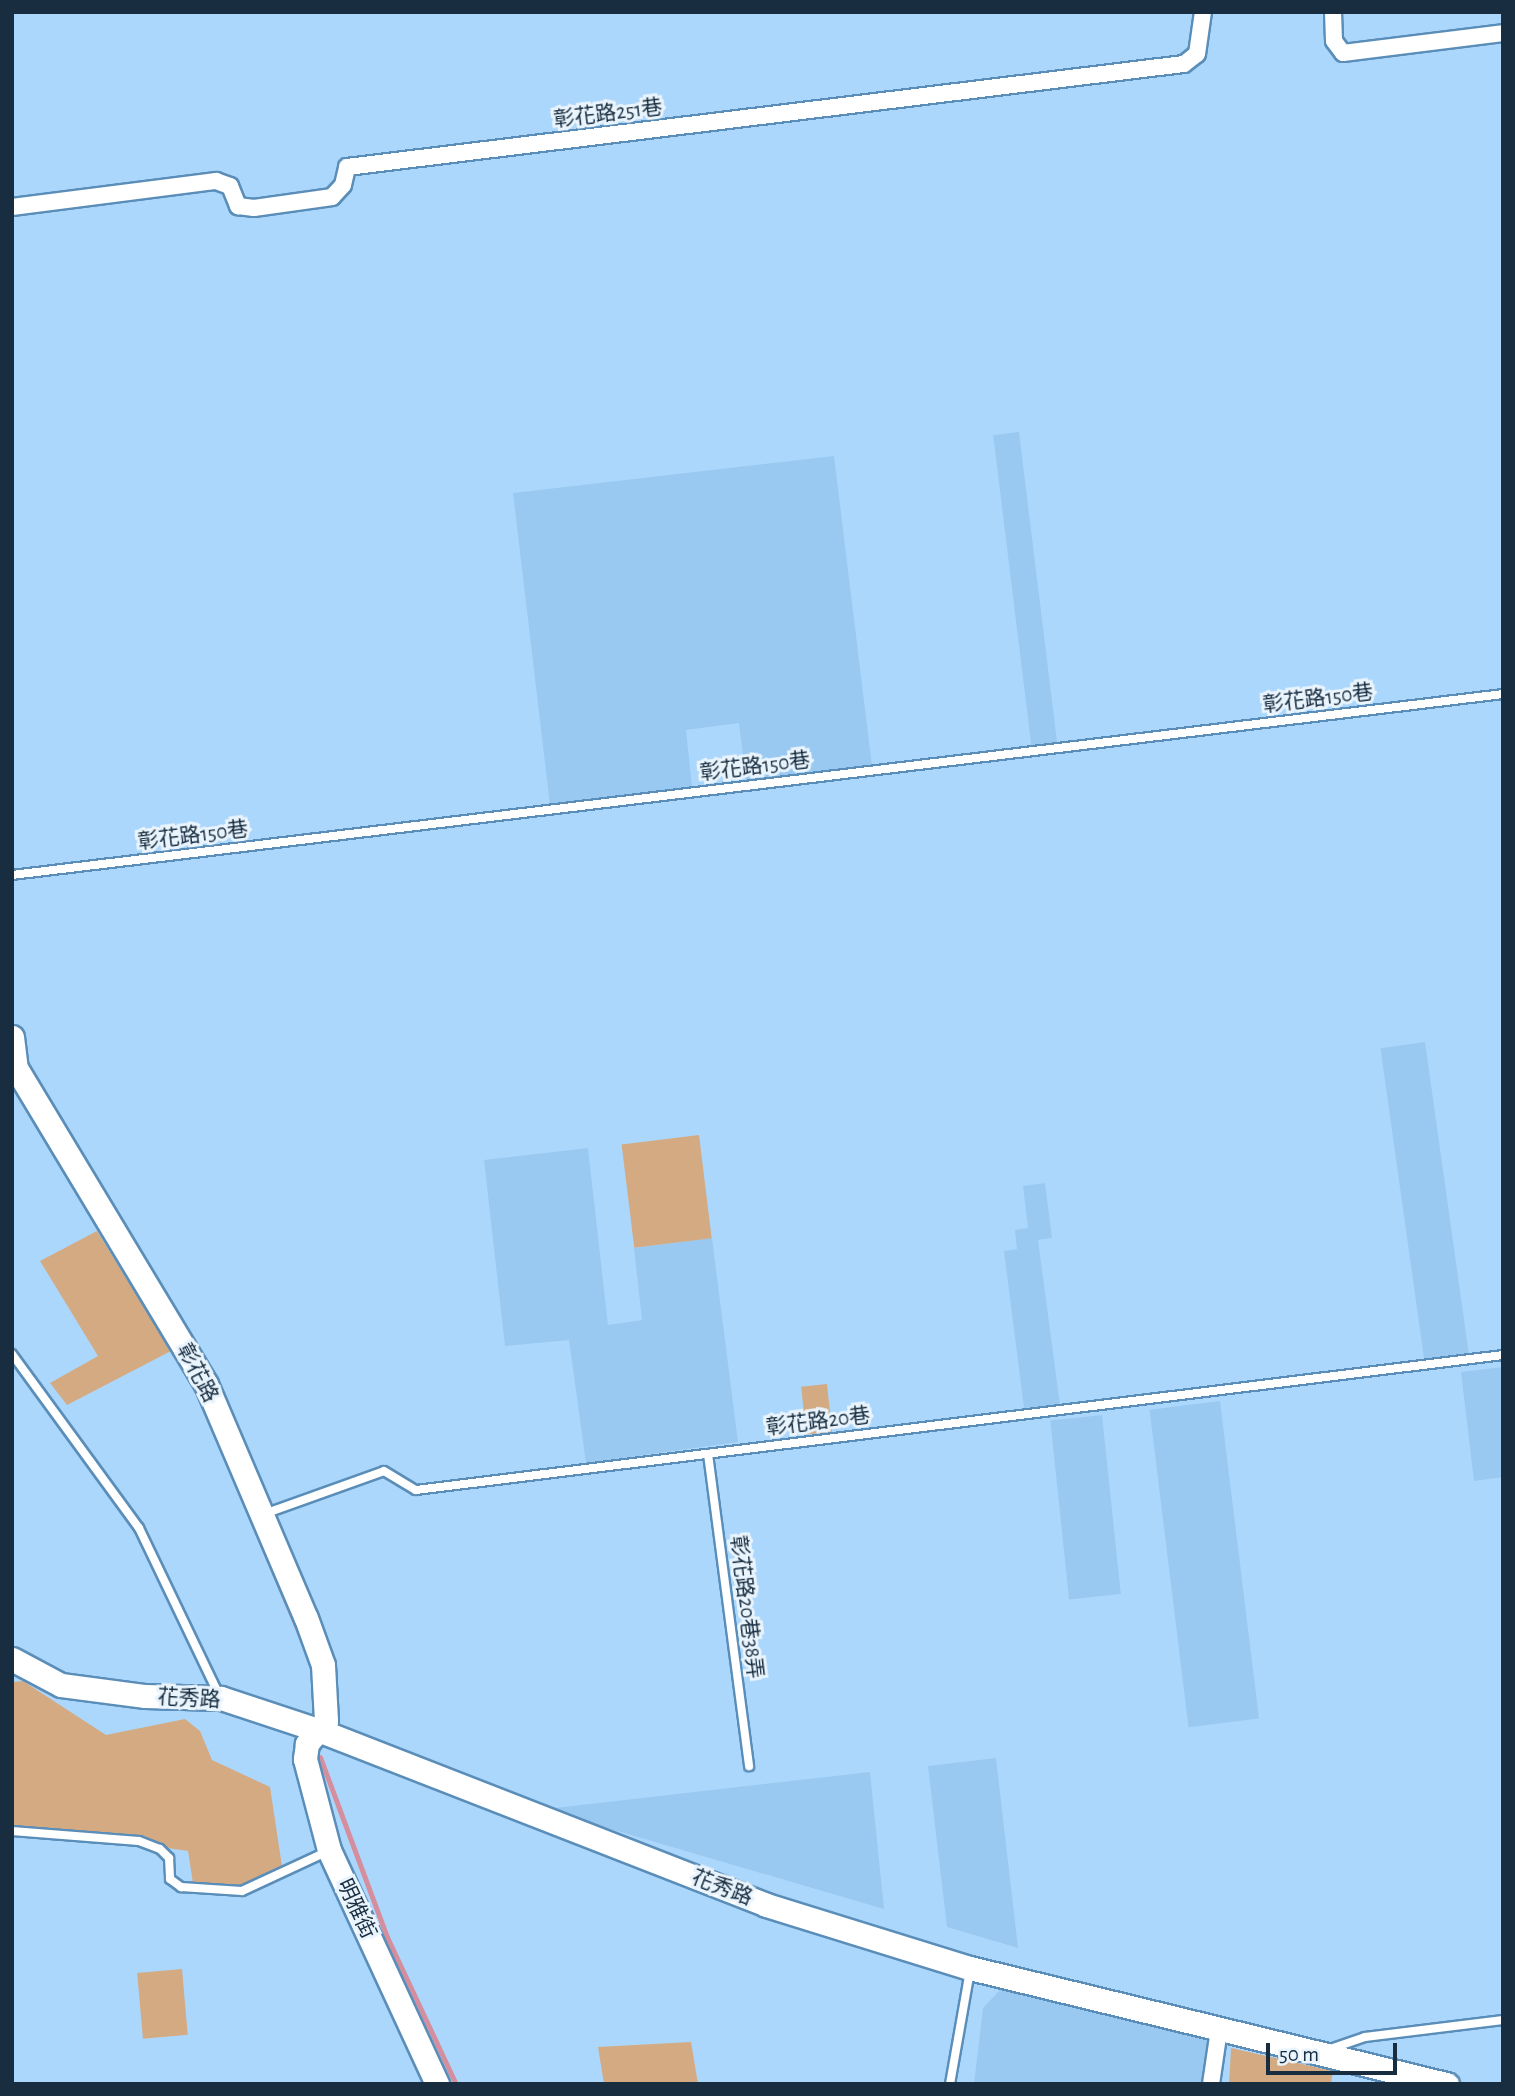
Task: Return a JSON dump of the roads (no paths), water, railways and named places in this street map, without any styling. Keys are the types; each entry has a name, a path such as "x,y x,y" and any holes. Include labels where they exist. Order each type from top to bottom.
{"street":[{"name":"彰花路251巷","path":"12,207 216,181 230,186 238,206 254,208 332,197 342,185 347,167 1184,64 1197,54 1203,12"},
{"path":"1333,12 1334,41 1343,53 1503,33"},
{"name":"彰花路","path":"12,1037 16,1069 206,1384 319,1653 326,1721 318,1730"},
{"name":"花秀路","path":"12,1659 61,1685 145,1696 220,1698 318,1730 766,1905 970,1969 1447,2084"},
{"name":"明雅街","path":"318,1730 307,1744 305,1759 329,1850 437,2084"},
{"path":"1211,2084 1219,2030"}],"lane":[{"name":"彰花路150巷","path":"12,875 1503,694"},
{"path":"12,1354 139,1528 220,1698"},
{"name":"彰花路20巷","path":"261,1516 384,1471 416,1490 1503,1355"},
{"name":"彰花路20巷38弄","path":"708,1454 749,1766"},
{"path":"12,1832 139,1842 160,1849 169,1858 170,1879 181,1887 242,1891 329,1850"},
{"path":"950,2084 970,1969"},
{"path":"1317,2054 1365,2037 1503,2020"}],"waterway":[{"path":"187,1374 201,1399"},
{"path":"244,1501 305,1647"},
{"path":"320,1757 387,1937 456,2084"}]}
